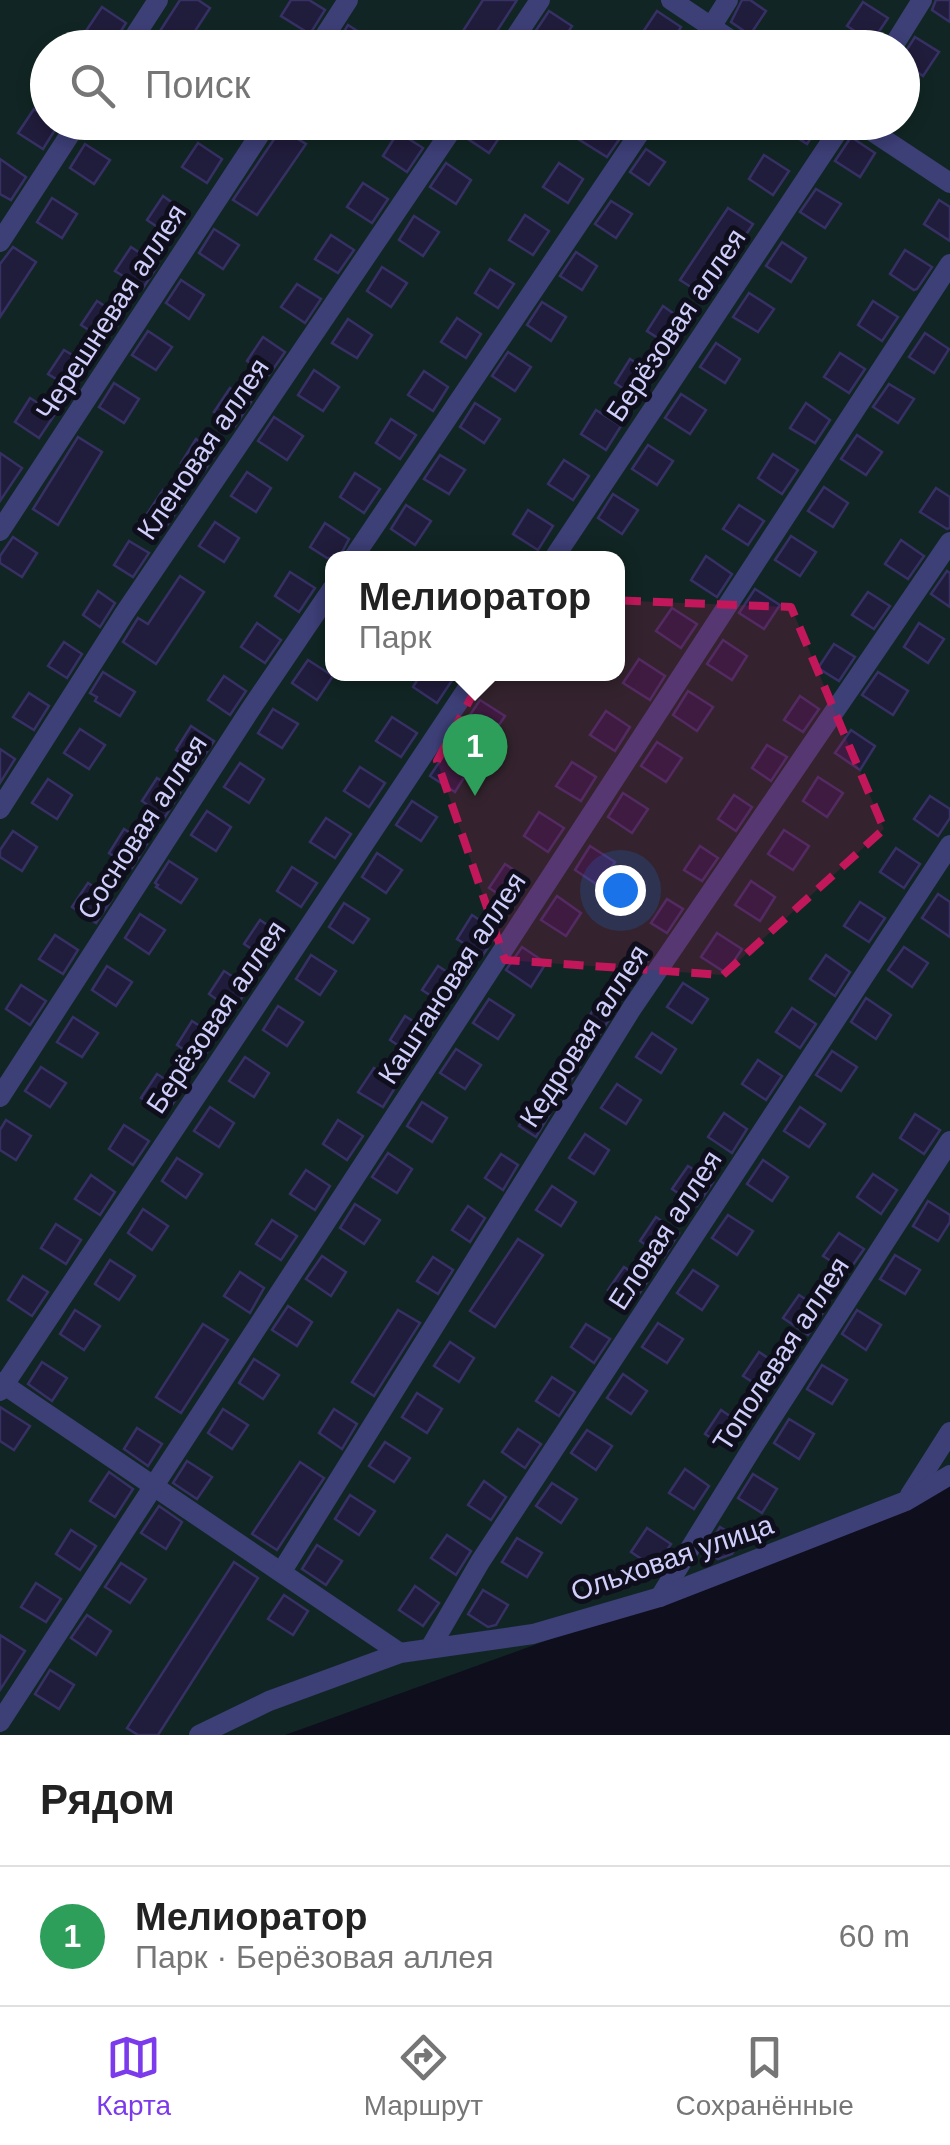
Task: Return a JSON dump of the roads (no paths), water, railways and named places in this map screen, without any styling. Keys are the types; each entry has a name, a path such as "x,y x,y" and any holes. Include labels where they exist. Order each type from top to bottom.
{"street":[{"path":"139,30 158,0"},
{"path":"329,30 348,0"},
{"path":"520,30 540,0"},
{"path":"670,0 717,30"},
{"path":"710,30 728,0"},
{"path":"903,30 922,0"},
{"path":"0,242 66,140"},
{"name":"Черешневая аллея","path":"0,531 256,140"},
{"name":"Кленовая аллея","path":"0,809 124,614 445,140"},
{"path":"358,551 635,140"},
{"name":"Берёзовая аллея","path":"559,551 832,140"},
{"path":"885,140 950,183"},
{"name":"Каштановая аллея","path":"0,1722 950,264"},
{"name":"Кедровая аллея","path":"282,1571 632,1008 950,542"},
{"name":"Сосновая аллея","path":"0,1097 325,600"},
{"name":"Берёзовая аллея","path":"1,1386 472,681"},
{"name":"Еловая аллея","path":"430,1648 480,1562 950,844"},
{"name":"Тополевая аллея","path":"660,1597 950,1141"},
{"path":"1,1386 155,1485 400,1653"},
{"path":"906,1502 950,1432"},
{"name":"Ольховая улица","path":"200,1735 269,1701 400,1653 533,1634 660,1597 906,1502 950,1476"}],"place":[{"name":"Мелиоратор","path":"475,796"}]}
